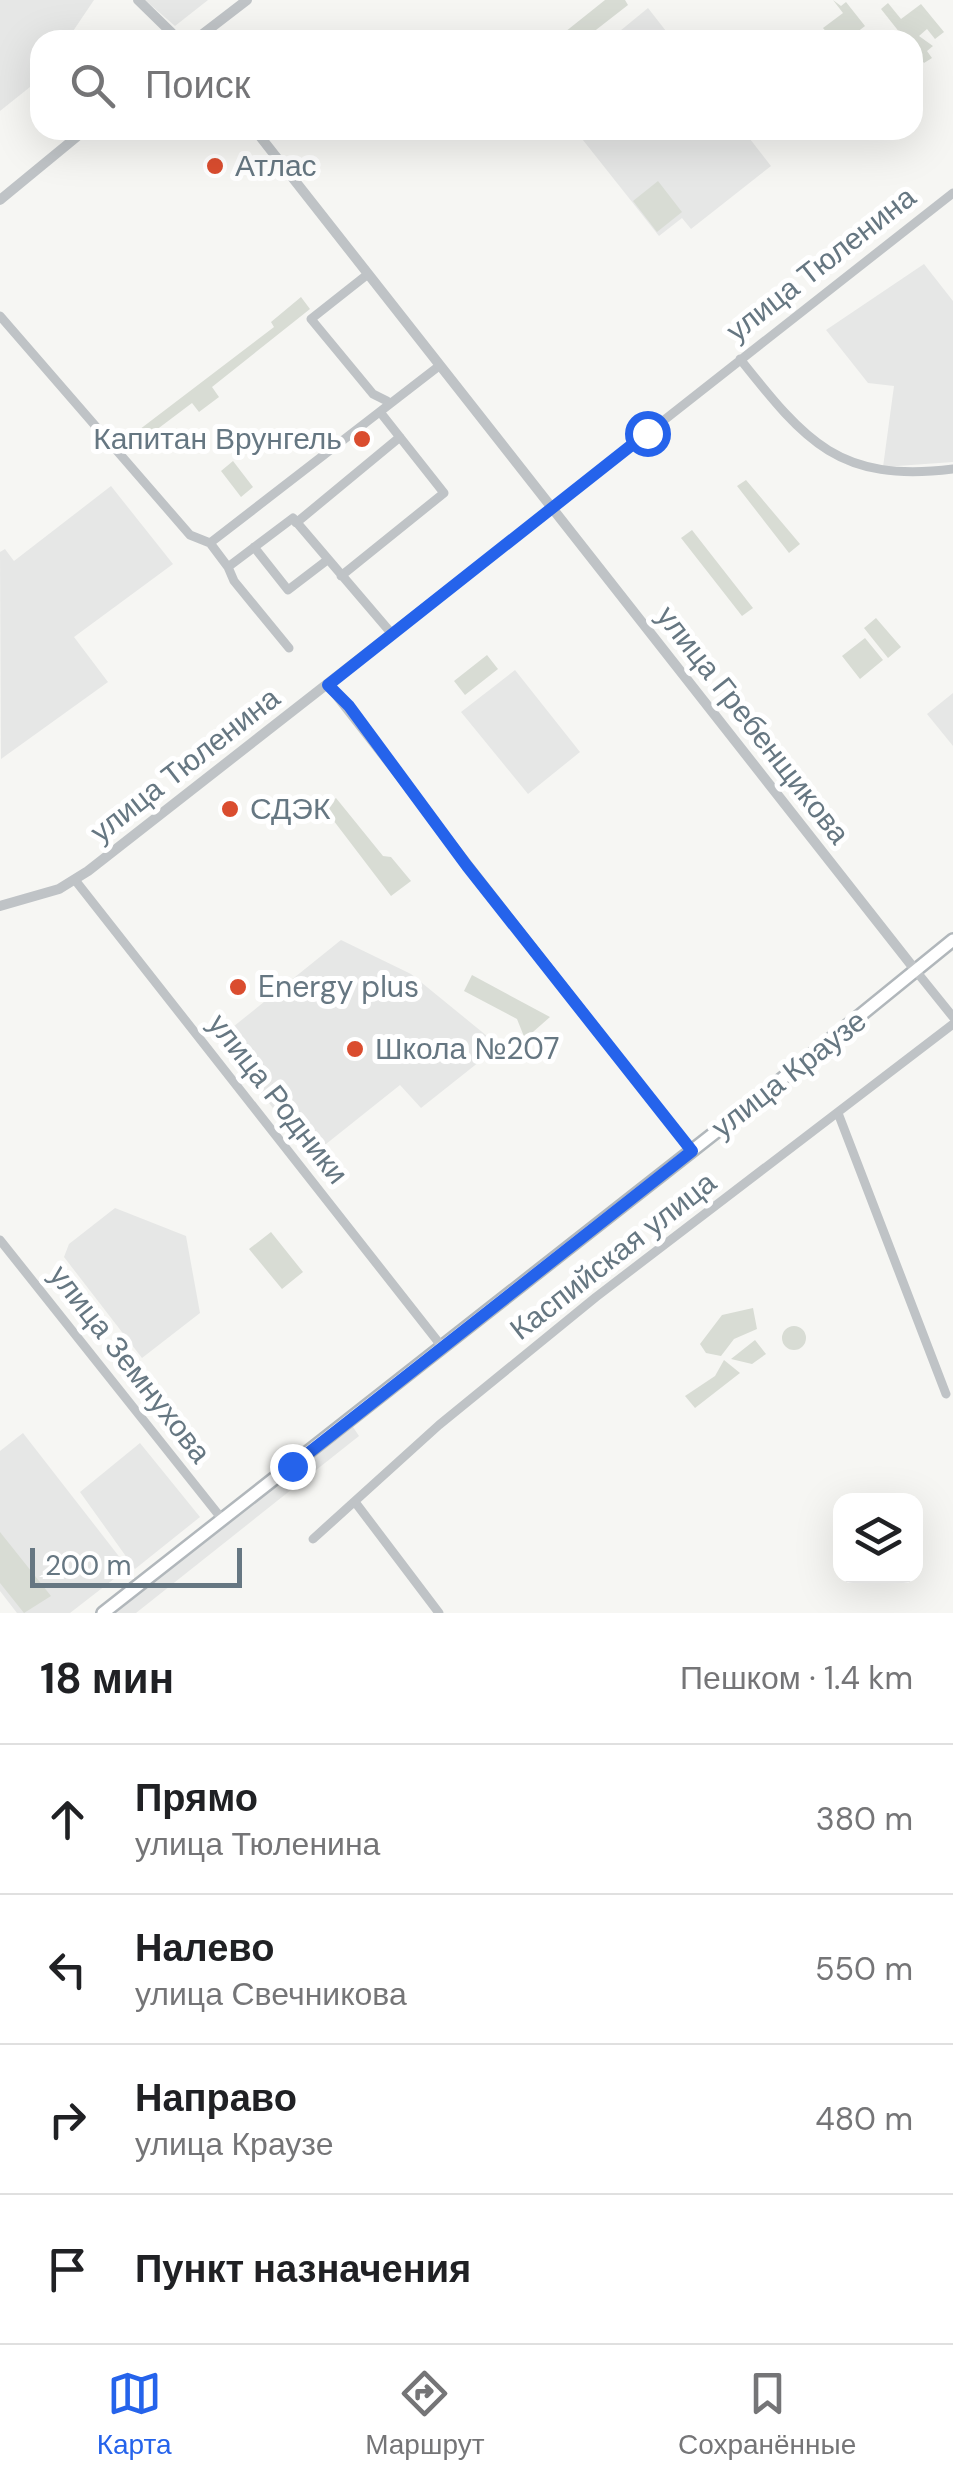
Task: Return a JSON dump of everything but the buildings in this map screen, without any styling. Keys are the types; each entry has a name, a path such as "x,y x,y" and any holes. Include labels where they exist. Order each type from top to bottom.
{"main road":[{"name":"улица Краузе","path":"103,1613 692,1151 953,940"}],"street":[{"path":"138,0 169,30"},
{"path":"208,30 247,0"},
{"path":"0,200 73,140"},
{"name":"улица Гребенщикова","path":"263,140 916,971"},
{"name":"улица Тюленина","path":"0,906 27,901 75,880 953,193"},
{"path":"368,274 310,318 373,394 387,400"},
{"path":"0,316 190,536 210,544 228,566 234,581 289,648"},
{"path":"740,358 811,440 831,454 881,472 953,469"},
{"path":"210,544 439,366"},
{"path":"341,576 444,493 380,412"},
{"path":"296,522 400,438"},
{"path":"228,566 293,518 392,634"},
{"path":"254,548 288,590 326,560"},
{"path":"328,685 349,706 467,866 692,1151"},
{"name":"улица Родники","path":"75,880 442,1348"},
{"name":"Каспийская улица","path":"313,1538 440,1425 596,1297 953,1021 916,971"},
{"path":"838,1113 946,1394"},
{"name":"улица Земнухова","path":"0,1240 222,1519"},
{"path":"355,1502 439,1613"}],"shaded area":[{"path":"0,0 94,0 74,30 30,30 30,87 0,111"},
{"path":"145,0 208,0 175,26"},
{"path":"605,0 625,0 628,5 596,30 568,30"},
{"path":"833,0 841,6 846,2 865,26 860,30 825,30 843,13"},
{"path":"888,3 901,19 921,4 944,32 935,39 927,29 923,32 898,30 881,9"},
{"path":"648,8 665,30 621,30"},
{"path":"923,39 933,46 927,51 932,58 924,63"},
{"path":"583,140 751,140 771,166 691,229 682,218 659,236"},
{"path":"658,181 682,212 657,232 633,201"},
{"path":"924,264 953,301 953,462 883,467 894,386 868,383 826,330"},
{"path":"301,297 310,309 212,387 219,397 199,412 192,403 135,446 131,436 274,327 271,322"},
{"path":"233,461 253,487 241,497 221,471"},
{"path":"746,480 800,544 789,553 737,486"},
{"path":"111,486 173,564 74,637 108,682 1,759 0,552 5,549 14,561"},
{"path":"692,530 753,608 742,616 681,538"},
{"path":"876,618 901,647 888,658 864,628"},
{"path":"865,638 883,660 860,679 842,656"},
{"path":"487,655 498,669 465,695 454,681"},
{"path":"515,670 580,752 528,794 461,712"},
{"path":"953,693 953,746 927,714"},
{"path":"336,798 383,856 391,857 411,881 391,896 324,808"},
{"name":"Школа №207","path":"341,940 411,974 487,1036 484,1058 421,1108 400,1085 311,1156 218,1039"},
{"path":"472,975 550,1017 525,1039 517,1019 464,991"},
{"path":"115,1208 186,1236 200,1313 142,1358 64,1257 69,1244"},
{"path":"271,1232 303,1272 282,1289 249,1249"},
{"path":"753,1308 757,1329 734,1339 721,1356 706,1353 700,1344 722,1315"},
{"path":"794,1326 806,1338 794,1350 782,1338"},
{"path":"755,1340 766,1354 752,1364 731,1359"},
{"path":"724,1360 740,1373 695,1408 685,1396 715,1376"},
{"path":"351,1424 359,1436 136,1613 113,1613"},
{"path":"23,1433 128,1568 70,1613 17,1613 0,1591 0,1451"},
{"path":"140,1443 200,1517 135,1569 80,1492"},
{"path":"0,1532 51,1596 24,1613 0,1583"}],"place":[{"name":"Атлас","path":"215,166"},
{"name":"Капитан Врунгель","path":"362,439"},
{"name":"СДЭК","path":"230,809"},
{"name":"Energy plus","path":"238,987"},
{"name":"Школа №207","path":"355,1049"}],"route":[{"path":"292,1466 692,1151 467,866 349,706 328,685 647,433"}]}
